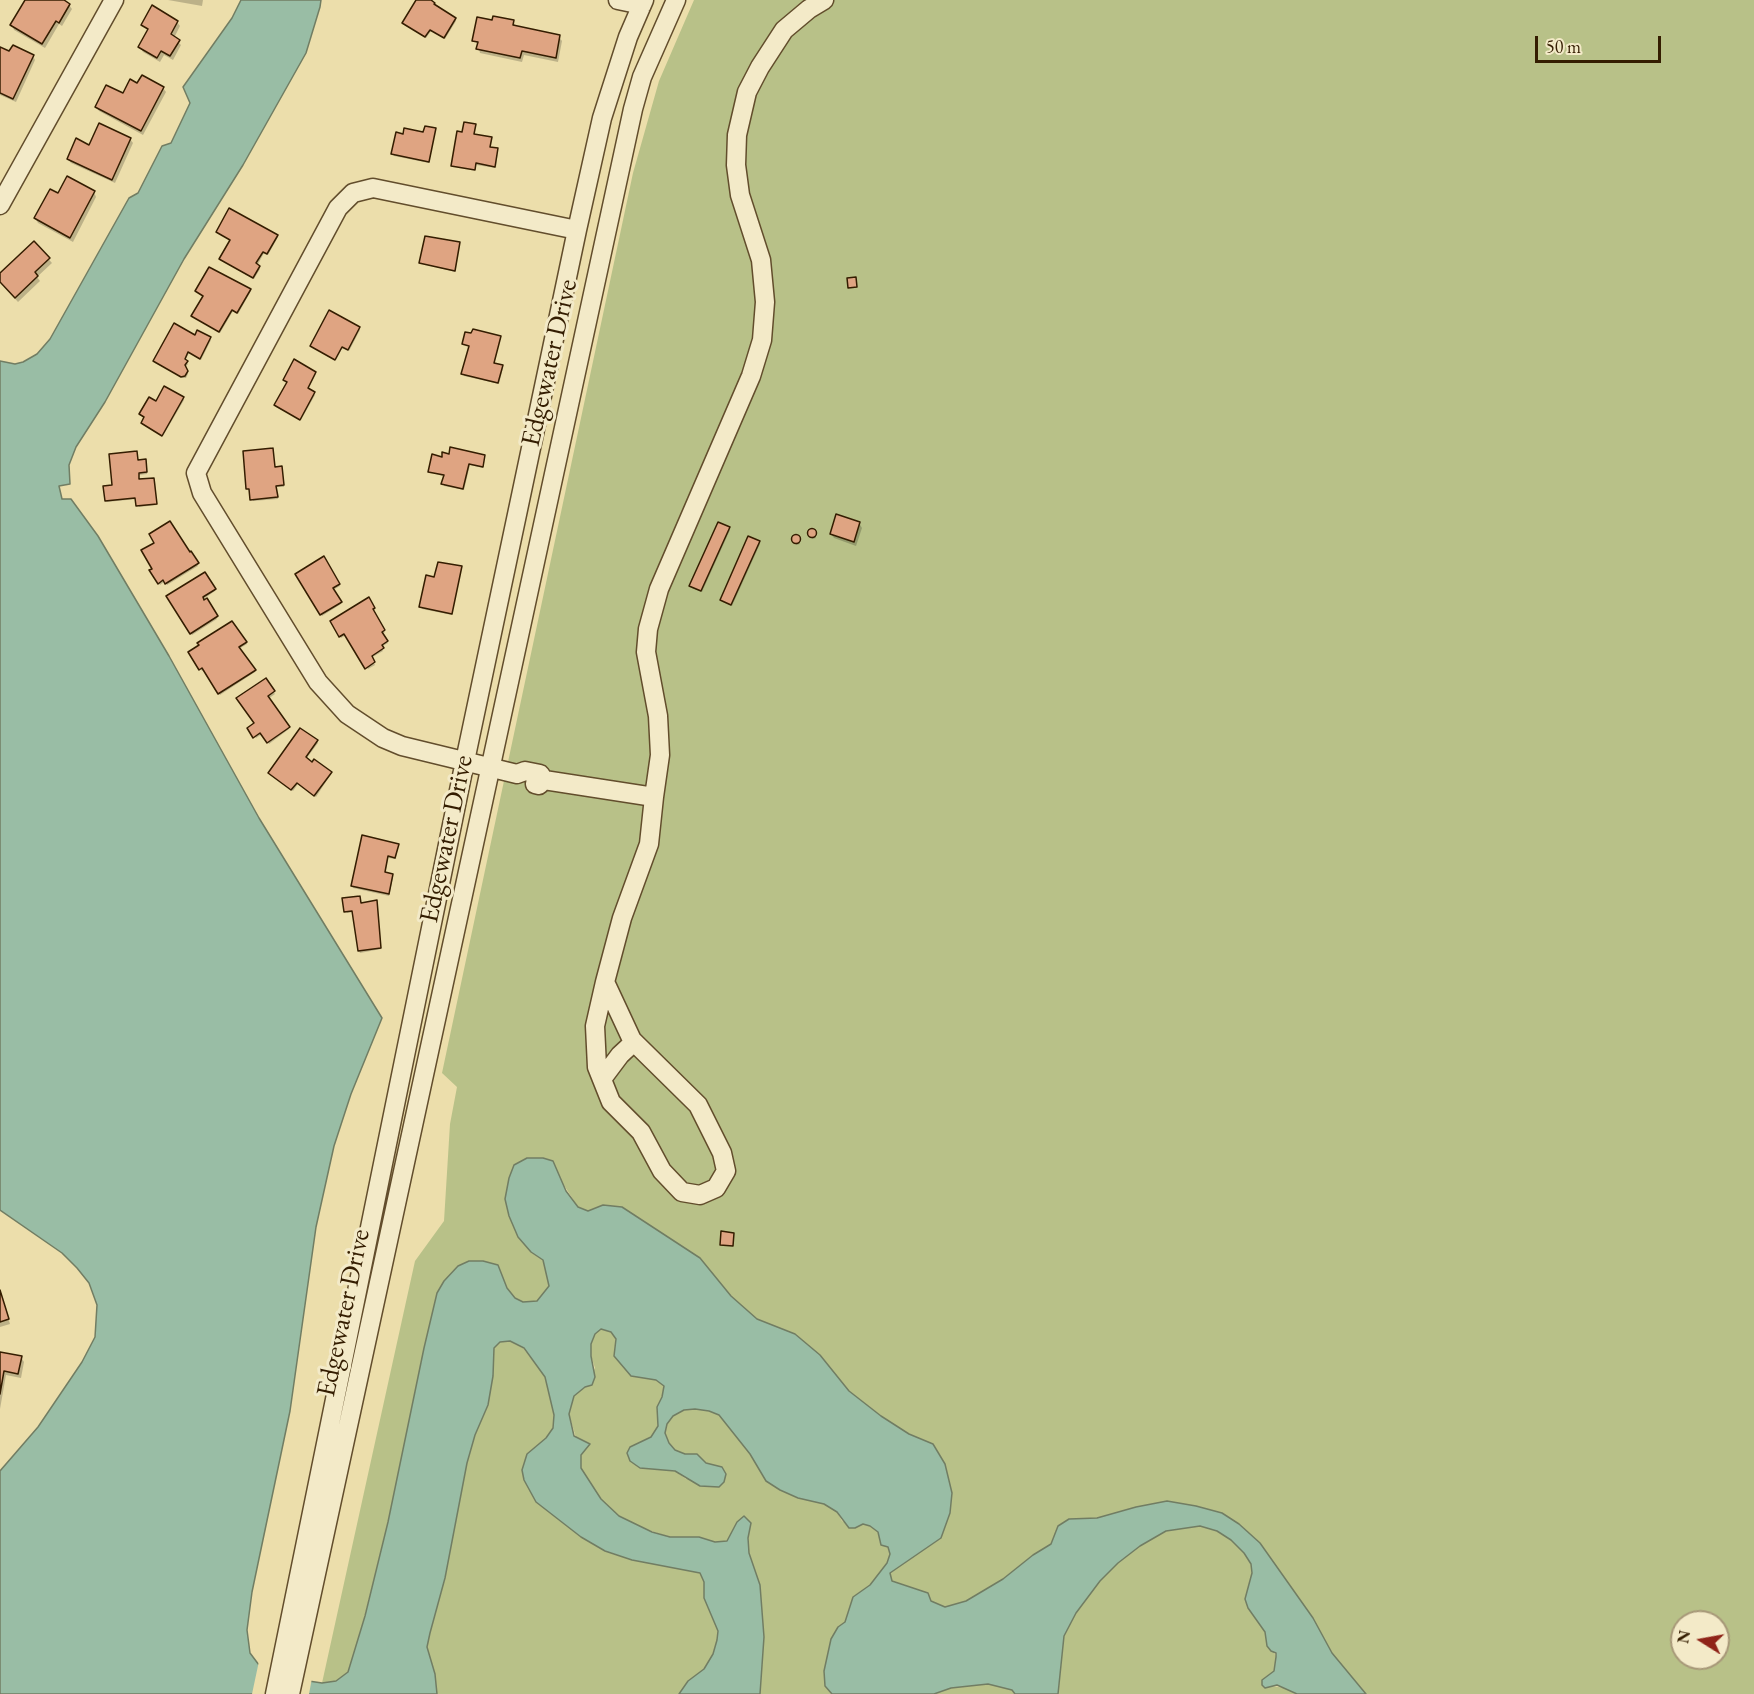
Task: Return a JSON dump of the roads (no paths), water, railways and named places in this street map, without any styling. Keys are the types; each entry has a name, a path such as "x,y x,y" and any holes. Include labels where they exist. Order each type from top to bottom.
{"street":[{"path":"0,205 114,0"},
{"path":"618,0 643,3"},
{"name":"Edgewater Drive","path":"275,1694 294,1642 490,767 633,109 642,77 676,0"},
{"path":"605,982 616,1009 634,1042 698,1105 722,1153 726,1171 716,1188 700,1195 682,1192 662,1171 641,1132 611,1102 597,1067 595,1026 605,982 622,918 649,844 660,755 658,716 646,652 648,629 659,589 751,376 762,340 765,302 762,260 740,195 736,165 736,135 747,92 784,30 808,9 824,0"},
{"name":"Edgewater Drive","path":"290,1694 294,1642 465,761 602,118 628,37 643,3"},
{"path":"577,230 373,188 353,193 338,208 196,473 202,493 318,682 347,714 383,738 423,752 517,774 523,782 539,785 544,780 654,798"},
{"path":"602,1079 620,1055 634,1042"}]}
